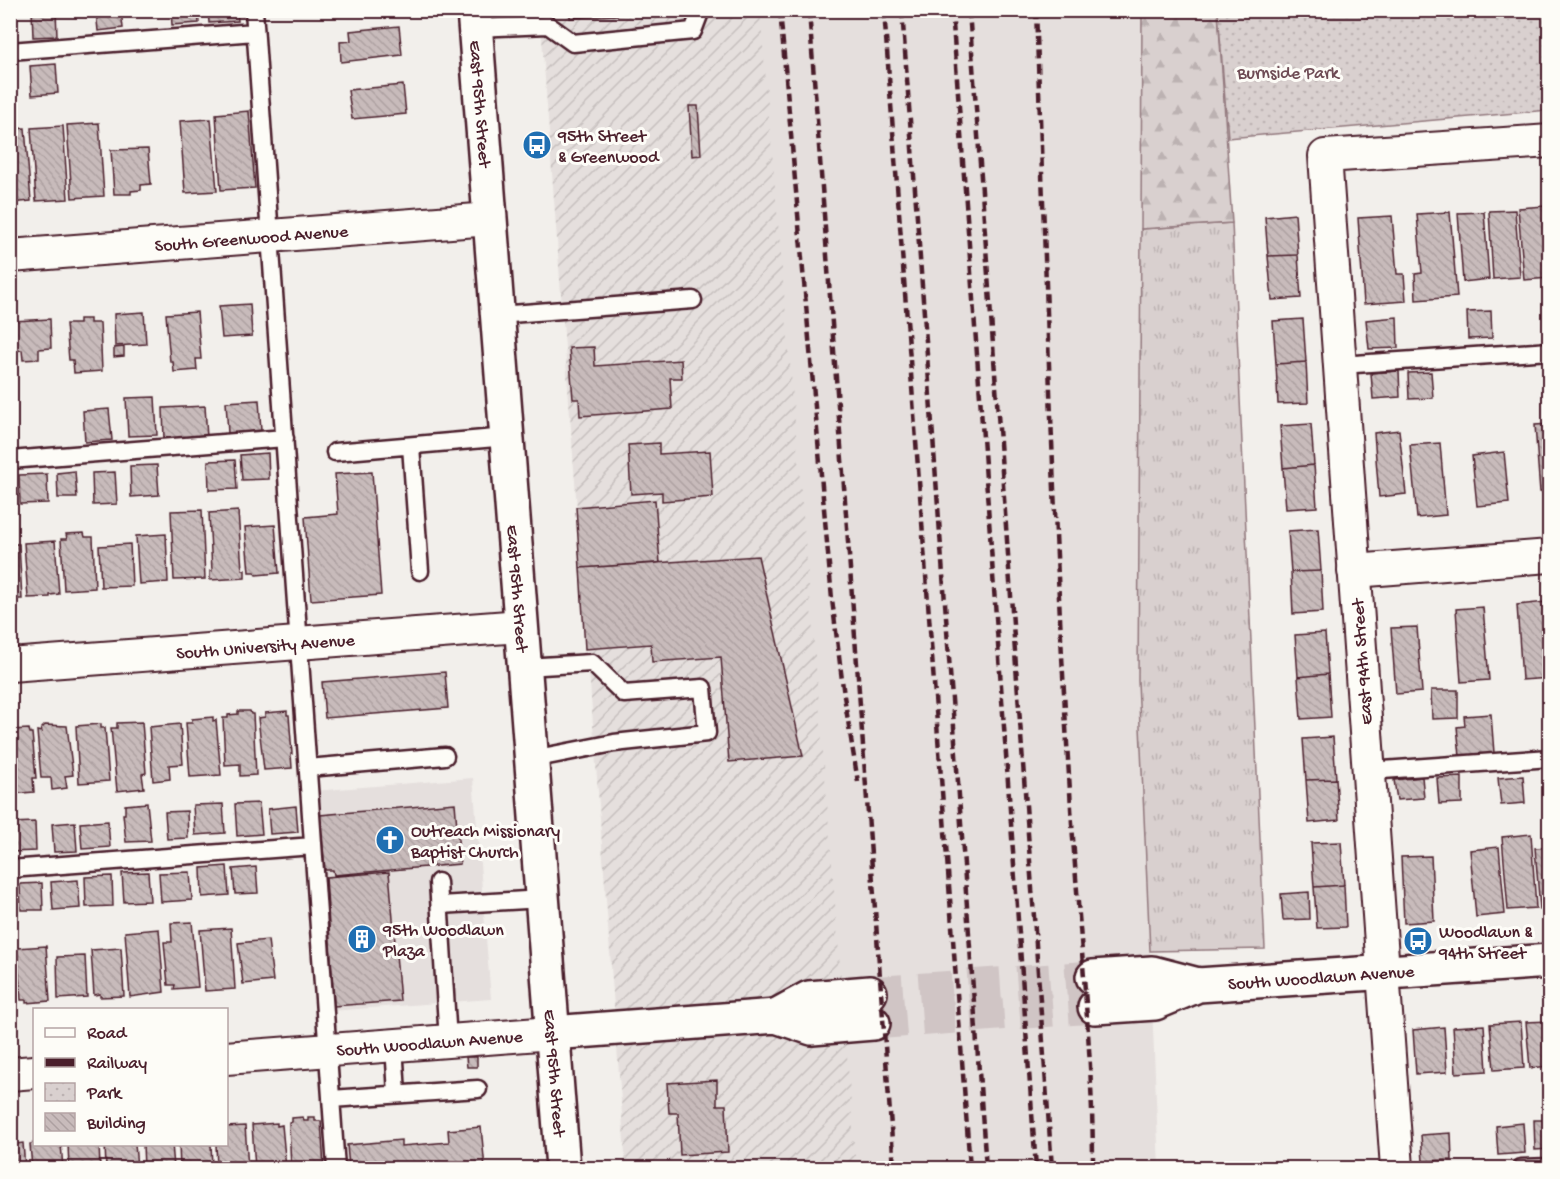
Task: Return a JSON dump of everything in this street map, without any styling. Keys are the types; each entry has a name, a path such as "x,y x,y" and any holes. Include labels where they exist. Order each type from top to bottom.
{"main road":[{"name":"East 95th Street","path":"475,19 563,1168"},
{"name":"South Woodlawn Avenue","path":"1094,992 1155,1003 1198,985 1550,961"},
{"name":"South Woodlawn Avenue","path":"552,1033 776,1016 809,998 872,1008"}],"street":[{"name":"East 94th Street","path":"1397,1168 1325,156 1550,141"},
{"name":"South Greenwood Avenue","path":"10,256 490,219"},
{"path":"1354,570 1550,556"},
{"name":"South University Avenue","path":"10,665 521,626"},
{"name":"South Woodlawn Avenue","path":"228,1058 552,1033"},
{"path":"10,1074 33,1072"}],"lane":[{"path":"254,10 336,1168"},
{"path":"475,19 548,25 573,43 693,32 702,10"},
{"path":"10,51 255,32"},
{"path":"497,315 693,300"},
{"path":"1340,365 1550,351"},
{"path":"335,452 507,437"},
{"path":"10,460 285,438"},
{"path":"411,446 420,571"},
{"path":"525,667 592,663 624,694 703,688 707,733 614,743 532,759"},
{"path":"308,768 445,756"},
{"path":"1369,771 1550,758"},
{"path":"10,869 313,846"},
{"path":"438,882 448,1041"},
{"path":"440,905 542,899"},
{"path":"394,1045 397,1094"},
{"path":"331,1099 478,1089"},
{"path":"1521,1168 1550,1167"}],"shaded area":[{"path":"540,11 760,11 856,1168 626,1168"},
{"path":"756,11 1142,11 1138,681 1159,1168 851,1168"},
{"name":"95th Woodlawn Plaza","path":"473,778 491,999 331,1011 314,791"}],"green space":[{"path":"1142,11 1218,11 1232,223 1141,229"},
{"name":"Burnside Park","path":"1218,11 1549,11 1549,110 1228,138"},
{"path":"1232,223 1265,949 1150,951 1138,681 1141,229"}],"building":[{"path":"32,10 56,10 57,36 33,37"},
{"path":"96,10 121,10 123,28 98,31"},
{"path":"171,10 198,10 199,23 172,25"},
{"path":"208,10 237,10 238,21 209,23"},
{"path":"570,10 647,10 647,13 570,18"},
{"path":"399,26 402,55 341,62 340,42 351,41 350,31"},
{"path":"56,64 58,93 32,95 30,66"},
{"path":"403,85 406,114 352,119 348,90"},
{"path":"689,106 698,106 701,155 692,156"},
{"path":"249,111 255,188 221,190 216,114"},
{"path":"211,119 217,191 185,193 180,121"},
{"path":"99,123 104,196 72,198 67,125"},
{"path":"63,126 68,199 36,201 31,128"},
{"path":"25,128 31,201 10,203 10,129"},
{"path":"148,149 151,184 141,185 141,190 131,191 131,194 114,194 111,150"},
{"path":"1545,206 1550,278 1524,280 1518,208"},
{"path":"1515,210 1520,277 1493,279 1489,211"},
{"path":"1450,212 1457,297 1416,300 1415,274 1422,273 1417,214"},
{"path":"1484,212 1489,279 1463,282 1458,213"},
{"path":"1295,214 1298,255 1268,256 1265,217"},
{"path":"1392,216 1397,274 1404,274 1406,301 1364,304 1358,218"},
{"path":"1298,255 1301,298 1272,300 1268,256"},
{"path":"250,304 252,336 222,338 219,306"},
{"path":"1491,311 1492,338 1468,339 1467,312"},
{"path":"144,312 146,344 115,346 114,314"},
{"path":"197,312 201,359 196,359 197,370 174,372 173,362 170,362 166,314"},
{"path":"1397,317 1398,348 1369,349 1366,320"},
{"path":"50,319 51,348 39,349 39,359 23,360 22,350 14,351 13,321"},
{"path":"79,319 90,319 90,323 100,323 102,371 74,373 73,360 69,360 66,324 79,324"},
{"path":"1303,319 1306,362 1276,364 1273,321"},
{"path":"124,347 124,356 114,357 114,348"},
{"path":"594,347 595,366 681,360 682,378 670,378 672,409 580,416 579,399 573,399 569,348"},
{"path":"1306,362 1308,403 1278,404 1276,364"},
{"path":"1399,371 1400,397 1373,399 1371,373"},
{"path":"1431,372 1433,398 1409,399 1408,373"},
{"path":"155,397 157,435 128,436 126,398"},
{"path":"259,400 261,431 228,433 226,402"},
{"path":"205,406 207,438 164,440 163,408"},
{"path":"109,409 112,440 85,442 83,411"},
{"path":"1311,424 1314,465 1283,468 1280,426"},
{"path":"1550,424 1550,492 1540,492 1535,425"},
{"path":"1399,430 1406,494 1379,497 1374,433"},
{"path":"659,443 659,454 710,451 713,497 662,501 662,492 631,494 628,445"},
{"path":"1440,443 1446,515 1417,518 1410,445"},
{"path":"1504,452 1509,503 1477,506 1472,456"},
{"path":"268,453 269,479 242,480 240,455"},
{"path":"235,460 237,489 209,490 208,461"},
{"path":"157,465 159,495 131,497 130,466"},
{"path":"1314,465 1317,507 1286,509 1283,468"},
{"path":"75,471 77,498 58,498 57,473"},
{"path":"115,472 117,504 93,505 92,473"},
{"path":"372,472 381,595 311,600 305,517 338,514 335,474"},
{"path":"47,474 48,503 20,504 19,475"},
{"path":"655,500 660,563 580,568 576,507"},
{"path":"202,510 205,579 174,580 171,511"},
{"path":"238,511 242,570 245,570 245,578 210,580 210,571 212,571 209,513"},
{"path":"275,525 279,573 256,575 255,572 249,572 245,527"},
{"path":"1318,529 1321,571 1291,572 1288,531"},
{"path":"84,533 85,537 93,537 95,588 64,590 61,539 67,539 66,534"},
{"path":"166,534 168,582 139,584 136,536"},
{"path":"55,541 59,594 50,595 50,597 28,598 24,543"},
{"path":"10,544 19,544 22,599 10,599"},
{"path":"130,544 132,586 101,587 99,546"},
{"path":"758,556 803,756 729,762 721,657 652,662 651,644 585,649 580,568"},
{"path":"1321,571 1323,612 1293,614 1291,572"},
{"path":"1546,602 1550,678 1522,680 1517,605"},
{"path":"1483,607 1489,680 1461,682 1456,609"},
{"path":"1417,627 1422,692 1396,694 1391,628"},
{"path":"1325,633 1328,674 1298,677 1295,635"},
{"path":"445,672 448,708 325,718 322,682"},
{"path":"1328,674 1331,717 1301,719 1298,677"},
{"path":"1431,690 1458,690 1458,718 1432,719"},
{"path":"238,711 250,711 253,714 256,775 240,776 240,764 225,765 223,718 238,714"},
{"path":"287,711 292,768 264,770 258,718 265,717 265,713"},
{"path":"1491,714 1494,753 1460,756 1457,727 1465,726 1464,716"},
{"path":"213,717 213,721 216,720 221,775 190,777 186,723 192,723 192,719"},
{"path":"142,722 146,773 142,774 144,788 117,791 111,728 117,728 117,723"},
{"path":"101,724 101,728 105,728 109,781 79,783 76,726"},
{"path":"180,724 183,764 169,765 170,779 153,781 149,727"},
{"path":"45,725 67,726 73,775 65,776 67,788 52,790 51,778 41,778 37,731 42,732 41,729"},
{"path":"29,729 32,733 36,778 33,778 34,792 10,794 10,730"},
{"path":"1333,737 1336,779 1306,780 1303,739"},
{"path":"1523,776 1525,803 1501,805 1498,778"},
{"path":"1422,777 1424,798 1397,800 1394,780"},
{"path":"1462,777 1462,803 1439,804 1437,778"},
{"path":"1336,779 1339,820 1309,823 1306,780"},
{"path":"147,803 151,841 126,842 123,814 125,814 125,805"},
{"path":"259,803 262,834 237,836 235,804"},
{"name":"Outreach Missionary Baptist Church","path":"455,803 460,864 334,875 333,870 325,870 320,815"},
{"path":"223,804 225,833 195,835 193,805"},
{"path":"296,806 298,832 270,834 268,809"},
{"path":"187,811 188,838 167,839 165,812"},
{"path":"108,821 110,847 82,849 80,823"},
{"path":"35,822 36,851 10,852 10,823"},
{"path":"75,822 77,851 54,852 52,824"},
{"path":"1531,834 1536,908 1508,910 1502,837"},
{"path":"1341,842 1344,885 1314,887 1311,843"},
{"path":"1499,847 1505,914 1476,917 1470,850"},
{"path":"1550,847 1550,909 1540,910 1535,848"},
{"path":"1431,856 1434,921 1404,923 1401,857"},
{"path":"227,866 229,895 202,897 201,868"},
{"path":"256,867 258,893 235,894 233,869"},
{"path":"148,872 150,901 124,902 122,873"},
{"path":"190,872 192,900 161,902 159,873"},
{"name":"95th Woodlawn Plaza","path":"389,872 400,1001 334,1006 326,877"},
{"path":"112,876 113,906 86,907 85,877"},
{"path":"78,880 80,908 53,910 51,882"},
{"path":"42,883 43,910 21,910 20,884"},
{"path":"1344,885 1346,927 1317,928 1314,887"},
{"path":"1309,892 1310,919 1283,920 1281,894"},
{"path":"192,922 198,987 174,989 175,985 168,985 164,942 172,942 171,923"},
{"path":"231,928 235,989 205,991 200,930"},
{"path":"159,929 164,992 130,997 125,932"},
{"path":"268,940 273,981 243,984 238,943"},
{"path":"46,946 50,1001 26,1003 26,1000 21,1000 17,948"},
{"path":"121,948 124,996 94,995 91,950"},
{"path":"85,956 87,997 58,999 57,957"},
{"path":"10,960 12,1001 10,1001"},
{"path":"1550,1021 1550,1066 1530,1068 1526,1022"},
{"path":"1521,1022 1524,1068 1494,1070 1490,1024"},
{"path":"1484,1025 1487,1071 1456,1073 1453,1027"},
{"path":"1444,1027 1447,1072 1416,1074 1413,1030"},
{"path":"466,1057 477,1057 477,1067 467,1067"},
{"path":"717,1080 717,1105 726,1105 728,1152 680,1155 678,1113 669,1113 667,1083"},
{"path":"303,1117 304,1121 308,1121 308,1117 315,1117 315,1121 321,1121 324,1168 291,1168 289,1123 292,1122 292,1118"},
{"path":"1534,1120 1550,1120 1550,1149 1535,1150"},
{"path":"277,1123 277,1126 282,1125 286,1168 255,1168 252,1125"},
{"path":"1523,1123 1525,1153 1498,1155 1496,1126"},
{"path":"245,1126 248,1168 217,1168 216,1146 228,1146 228,1127"},
{"path":"481,1127 485,1168 349,1168 347,1145 401,1140 401,1146 449,1142 448,1130"},
{"path":"1451,1133 1452,1160 1423,1161 1421,1135"},
{"path":"10,1141 16,1141 16,1144 23,1143 25,1168 10,1168"},
{"path":"33,1143 33,1146 61,1146 63,1168 32,1168 30,1144"},
{"path":"68,1146 99,1146 100,1168 69,1168"},
{"path":"105,1146 135,1146 137,1168 106,1168"},
{"path":"143,1146 172,1146 174,1167 144,1168"},
{"path":"179,1146 211,1146 212,1167 180,1168"}],"tunnel":[{"path":"870,993 1093,977"},
{"path":"873,1023 1095,1007"}],"railway":[{"path":"780,10 832,599 858,782"},
{"path":"809,10 894,1168"},
{"path":"884,10 970,1168"},
{"path":"902,10 986,1168"},
{"path":"952,10 1036,1168"},
{"path":"969,10 1052,1168"},
{"path":"1036,10 1059,596 1090,1074 1093,1168"}],"place":[{"name":"95th Street & Greenwood","path":"537,145"},
{"name":"Outreach Missionary Baptist Church","path":"390,840"},
{"name":"95th Woodlawn Plaza","path":"362,939"},
{"name":"Woodlawn & 94th Street","path":"1418,941"}]}
